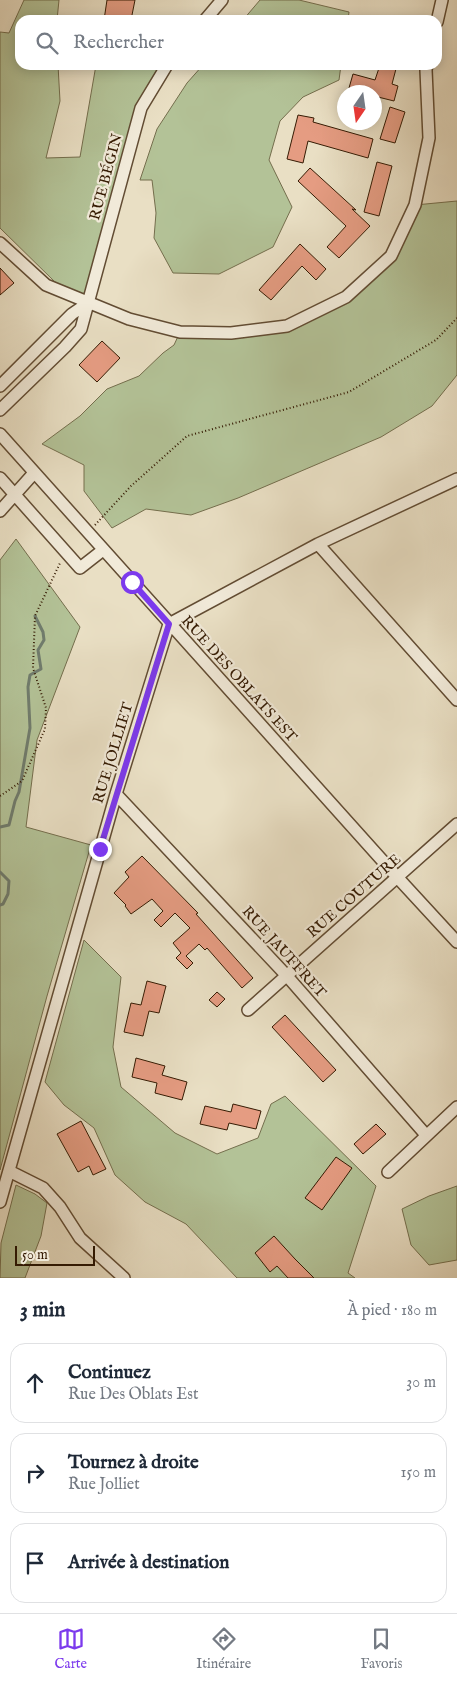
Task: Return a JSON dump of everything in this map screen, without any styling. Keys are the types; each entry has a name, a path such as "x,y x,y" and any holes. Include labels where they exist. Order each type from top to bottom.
{"street":[{"path":"209,15 222,0"},
{"path":"439,15 442,0"},
{"name":"RUE BÉGIN","path":"0,410 81,329 141,108 164,70"},
{"path":"0,243 46,285 129,319 180,332 231,333 287,326 346,297 391,256 416,205 429,138 426,70"},
{"path":"0,386 72,314 88,303"},
{"name":"RUE DES OBLATS EST","path":"0,434 457,942"},
{"path":"0,510 16,495 34,473"},
{"path":"0,478 80,568 103,550"},
{"path":"169,624 318,544 457,479"},
{"path":"318,544 457,700"},
{"name":"RUE JOLLIET","path":"0,1202 116,794 169,624"},
{"name":"RUE JAUFFRET","path":"116,794 287,976 426,1135"},
{"name":"RUE COUTURE","path":"248,1010 457,824"},
{"path":"388,1172 457,1106"},
{"path":"9,1170 43,1188 60,1207 80,1238 124,1278"}],"path":[{"path":"88,533 131,486 187,436 349,392 436,340 457,318"},
{"path":"0,796 22,781 45,729 46,708 33,668 34,616 61,560 67,554"}],"green space":[{"path":"24,0 59,0 58,15 17,15"},
{"path":"260,0 299,0 349,12 349,15 247,15"},
{"path":"15,20 15,70 58,70 60,101 46,158 80,157 95,70 164,70 141,108 88,303 55,282 0,228 0,32 9,33"},
{"path":"199,70 340,70 339,80 303,97 280,121 269,160 292,207 273,247 219,274 173,273 154,238 156,213 152,180 140,180 157,129 187,83"},
{"path":"457,201 457,375 432,406 381,437 238,498 191,515 146,509 112,528 84,491 84,465 42,444 80,416 107,389 139,376 174,345 180,332 287,326 346,297 391,256 415,205"},
{"path":"16,539 80,627 37,740 26,827 91,845 47,996 0,1170 0,560"},
{"path":"84,940 121,977 113,1047 121,1087 175,1133 217,1154 258,1138 271,1104 285,1096 376,1186 348,1273 355,1278 237,1278 186,1224 145,1202 115,1175 94,1128 64,1105 45,1082"},
{"path":"16,1185 35,1194 47,1203 41,1236 25,1278 0,1278 1,1243"},
{"path":"457,1186 457,1260 429,1265 411,1245 402,1209 429,1196"}],"building":[{"path":"107,0 135,0 132,15 105,15"},
{"path":"378,70 396,70 392,84 398,86 394,101 382,98 382,85 350,85 353,74 375,80"},
{"path":"390,107 405,112 395,143 380,139"},
{"path":"298,115 314,118 313,122 337,130 373,139 368,158 308,141 303,163 287,159"},
{"path":"377,162 392,166 379,216 364,212"},
{"path":"310,168 356,210 352,209 370,226 339,258 327,247 346,226 298,181"},
{"path":"300,244 326,269 316,280 302,266 271,300 259,290"},
{"path":"0,268 14,283 0,295"},
{"path":"102,341 120,358 97,382 79,365"},
{"path":"142,856 198,913 196,914 253,978 242,988 207,948 205,950 199,944 186,956 193,963 187,969 176,958 181,953 173,943 190,928 175,913 161,927 154,920 163,911 152,899 131,914 126,905 114,893 129,877 125,872"},
{"path":"147,981 166,986 159,1013 149,1011 143,1036 124,1032 131,1003 141,1005"},
{"path":"217,992 225,999 217,1007 209,1000"},
{"path":"285,1015 336,1070 323,1082 272,1027"},
{"path":"136,1058 165,1066 162,1075 187,1082 182,1100 155,1093 157,1083 132,1077"},
{"path":"233,1104 261,1111 256,1129 229,1123 227,1130 200,1124 205,1106 231,1112"},
{"path":"81,1121 106,1169 93,1175 89,1166 78,1172 57,1134"},
{"path":"376,1124 386,1134 363,1154 354,1144"},
{"path":"336,1157 352,1168 322,1210 305,1198"},
{"path":"274,1236 314,1278 288,1278 277,1266 270,1272 255,1253"}],"waterway":[{"path":"0,827 9,825 19,792 30,728 28,687 30,675 41,669 38,650 44,640 43,632 35,616"},
{"path":"0,872 9,881 8,894 3,904 0,905"}],"route":[{"path":"100,849 169,624 132,582"}]}
